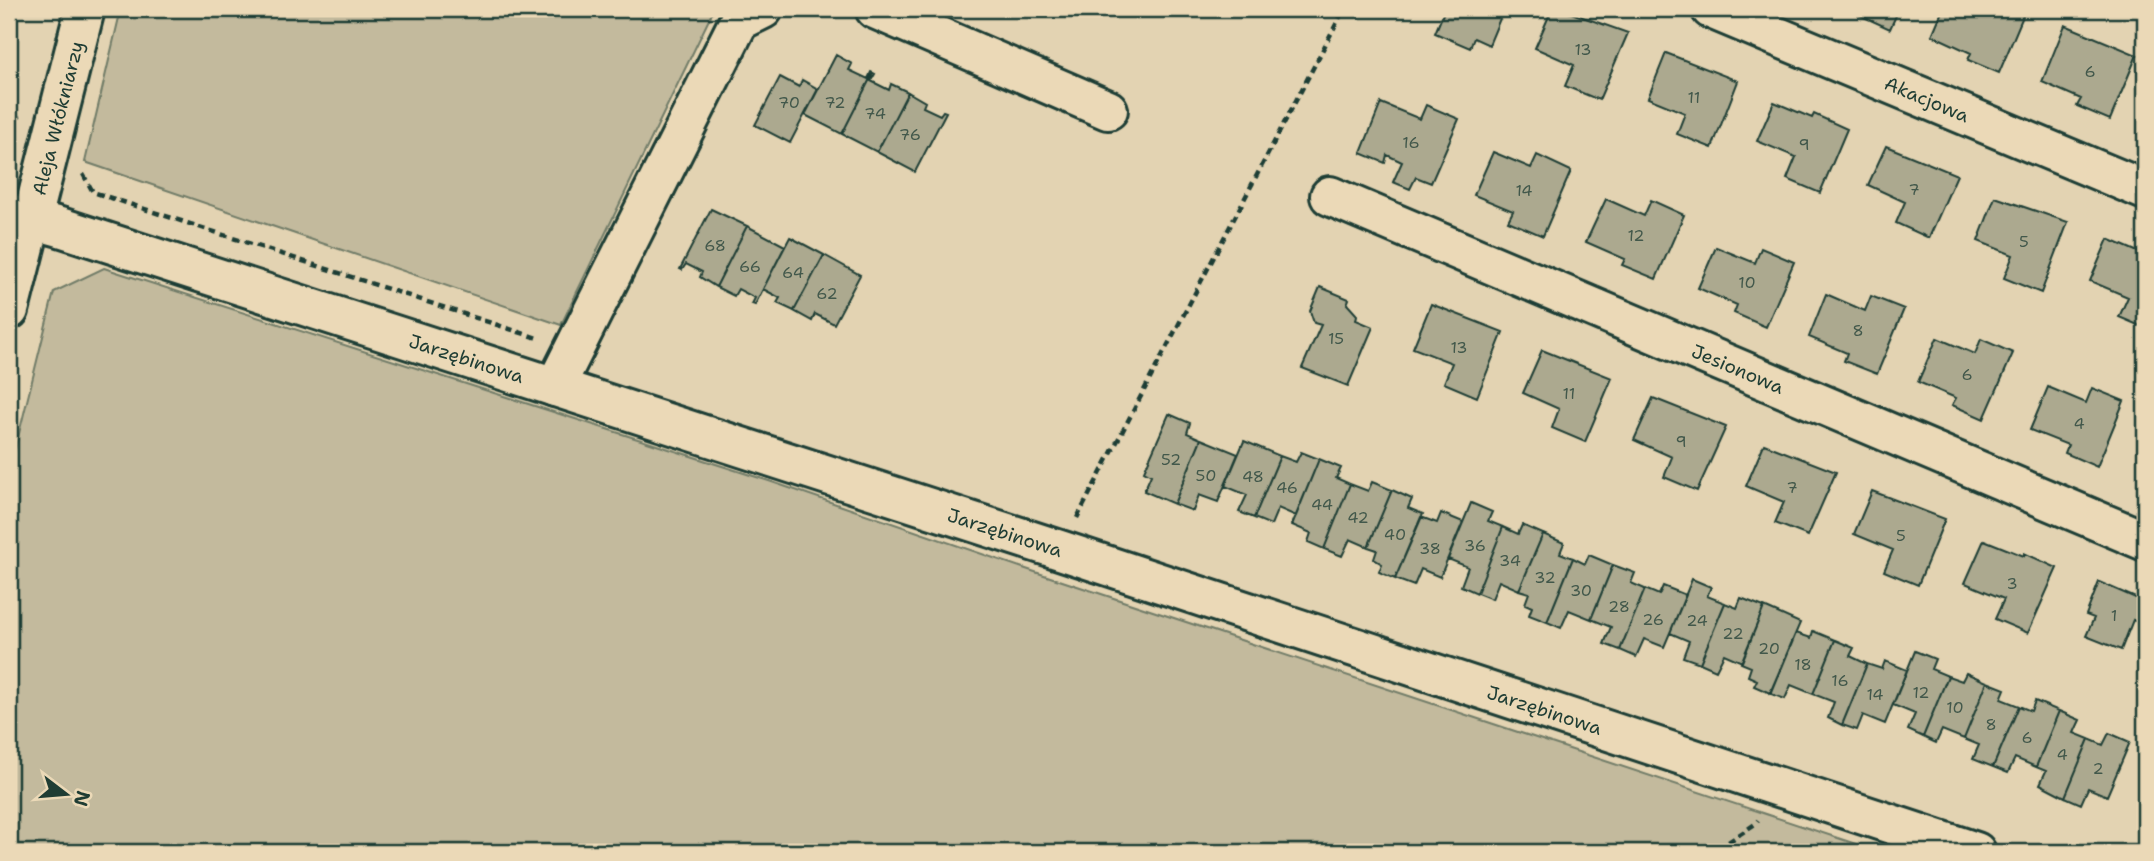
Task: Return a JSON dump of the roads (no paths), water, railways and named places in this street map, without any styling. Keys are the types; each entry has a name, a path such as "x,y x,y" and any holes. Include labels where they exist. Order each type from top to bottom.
{"street":[{"name":"Aleja Włókniarzy","path":"9,310 20,216 85,9"},
{"path":"555,387 739,22 763,9"},
{"path":"875,9 1108,110"},
{"name":"Akacjowa","path":"1711,9 2145,190"},
{"name":"Jesionowa","path":"1330,196 2145,541"},
{"name":"Jarzębinowa","path":"20,216 1060,550 1976,852"}]}
